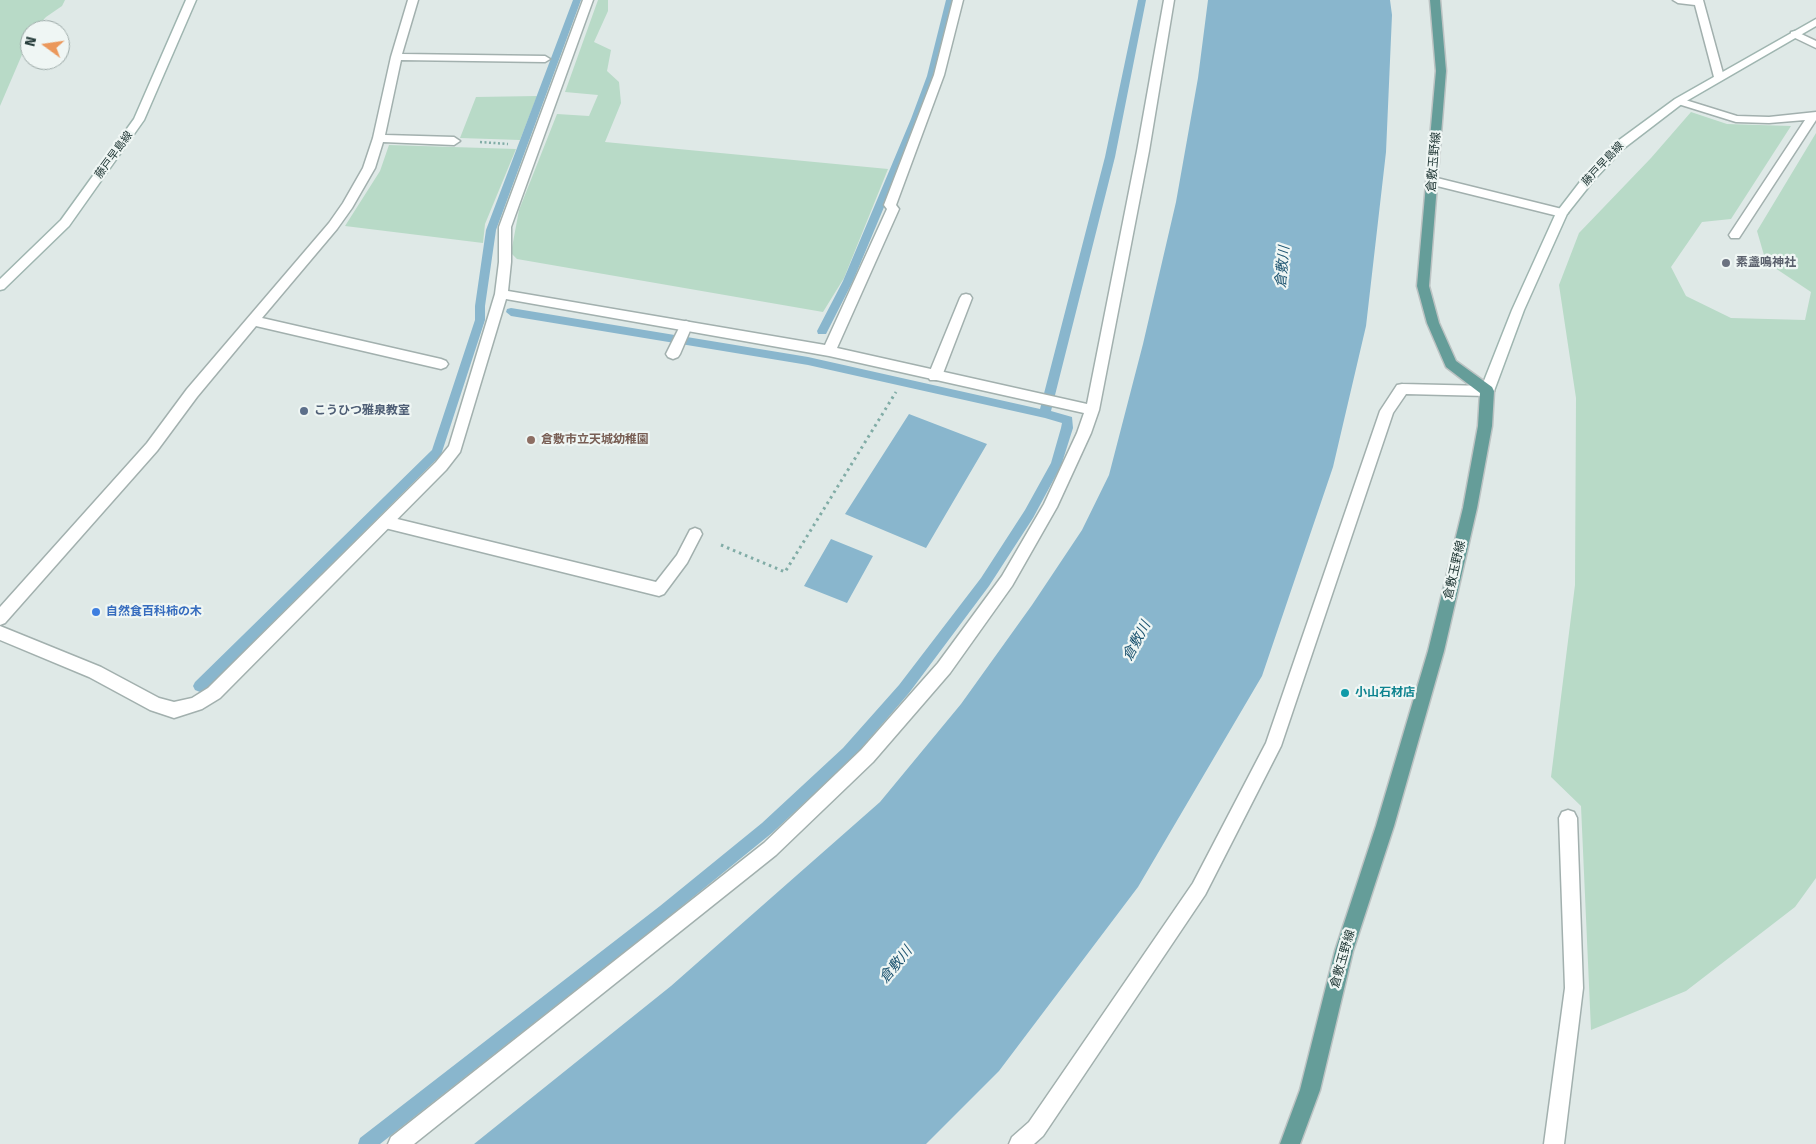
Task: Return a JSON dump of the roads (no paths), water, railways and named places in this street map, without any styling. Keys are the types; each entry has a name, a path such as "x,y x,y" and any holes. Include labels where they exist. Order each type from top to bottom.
{"main road":[{"name":"倉敷玉野線","path":"1290,1144 1310,1090 1344,951 1385,826 1436,651 1470,508 1485,426 1487,391 1451,364 1432,323 1424,286 1442,71 1435,0"}],"street":[{"name":"藤戸早島線","path":"0,286 65,223 139,120 191,0"},
{"path":"0,618 152,447 192,392 348,205 369,168 379,138 396,57 413,0"},
{"path":"0,633 95,672 156,705 174,710 196,704 214,693 441,466 455,448 501,294 505,262 505,227 588,0"},
{"path":"829,351 893,209 890,205 939,75 958,0"},
{"path":"398,1144 770,849 867,756 944,668 1007,581 1050,507 1084,433 1092,410 1147,131 1169,0"},
{"path":"1678,0 1698,1 1719,77"},
{"name":"藤戸早島線","path":"1487,391 1518,310 1562,213 1590,177 1619,146 1679,101 1816,22"},
{"path":"1795,34 1816,45"},
{"path":"396,57 544,59"},
{"path":"1679,101 1736,119 1769,120 1814,115"},
{"path":"1735,235 1814,115"},
{"path":"379,138 454,141"},
{"path":"1433,181 1562,213"},
{"path":"501,294 679,341 829,351 1092,410"},
{"path":"935,376 966,298"},
{"path":"253,321 441,364"},
{"path":"1019,1144 1036,1129 1199,889 1273,746 1387,411 1402,389 1487,391"},
{"path":"384,522 659,588 682,559 695,534"},
{"path":"1554,1144 1574,988 1568,818"}],"water":[{"name":"倉敷川","path":"1208,0 1390,0 1392,15 1386,152 1366,326 1333,467 1262,676 1138,887 999,1071 926,1144 474,1144 671,986 880,802 961,704 1032,605 1082,530 1109,475 1143,344 1176,202 1198,78"},
{"path":"909,414 987,444 926,548 845,514"},
{"path":"831,539 873,556 847,603 804,586"}],"waterway":[{"path":"200,686 437,452 480,320 480,306 491,230 577,0"},
{"path":"822,331 848,281 916,119 931,76 950,0"},
{"path":"1045,411 1110,157 1142,0"},
{"path":"366,1144 665,911 767,828 848,753 904,689 985,582 1029,514 1057,463 1067,428 1068,420 1045,414 808,361 511,312"}],"place":[{"name":"素盞鳴神社","path":"1726,263"},
{"name":"こうひつ雅泉教室","path":"304,411"},
{"name":"倉敷市立天城幼稚園","path":"531,440"},
{"name":"自然食百科柿の木","path":"96,612"},
{"name":"小山石材店","path":"1345,693"}]}
